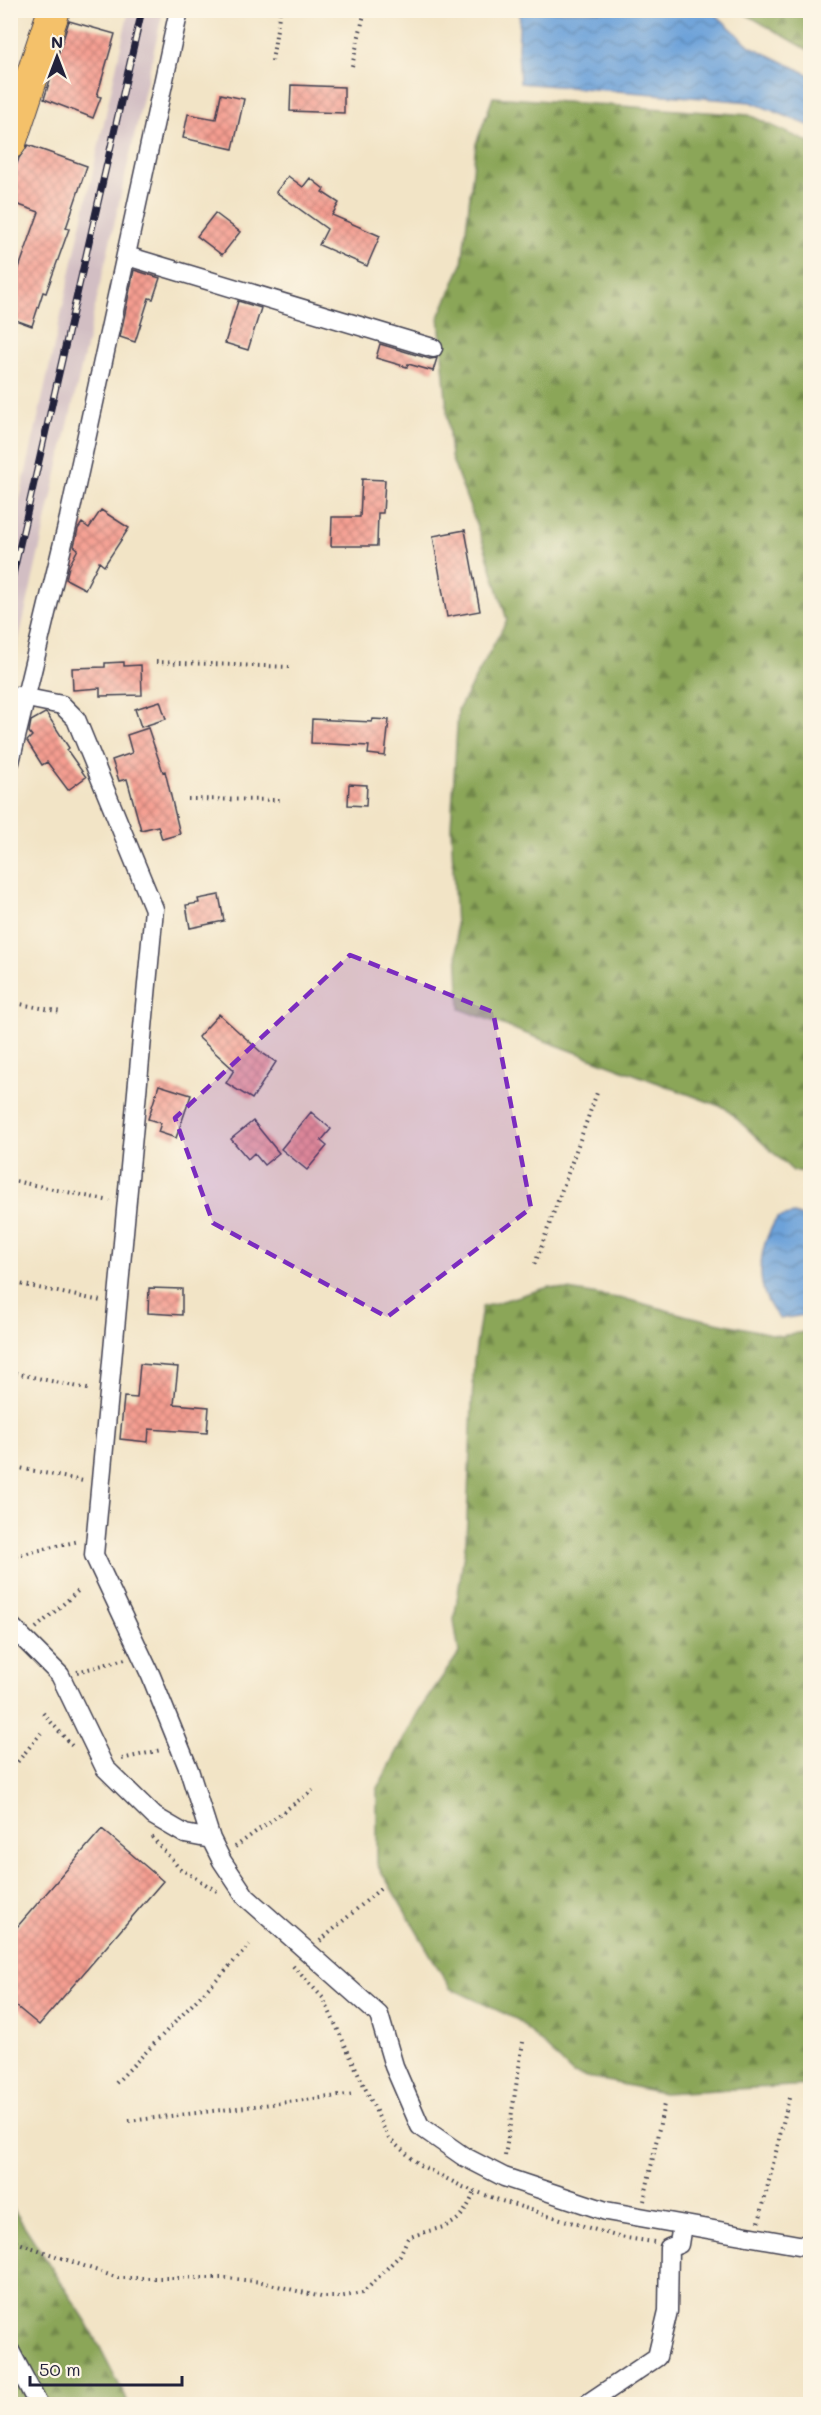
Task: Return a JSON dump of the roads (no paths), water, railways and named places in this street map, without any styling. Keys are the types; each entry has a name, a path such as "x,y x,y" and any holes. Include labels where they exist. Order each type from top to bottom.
{"highway":[{"path":"10,143 54,10"}],"street":[{"path":"10,762 22,697 69,518 179,10"},
{"path":"127,256 433,348"},
{"path":"22,697 62,705 76,719 154,909 94,1555 151,1676 189,1770 211,1839 222,1861 246,1897 379,2015 394,2066 420,2126 463,2156 504,2177 606,2211 801,2246 810,2238"},
{"path":"10,1625 60,1675 105,1768 154,1816 185,1834 211,1839"},
{"path":"587,2404 657,2357 668,2311 669,2248 679,2244 682,2225"},
{"path":"10,2351 38,2404"}],"water":[{"path":"520,11 712,11 750,46 810,75 810,126 751,102 520,83 518,49"},
{"path":"794,1214 810,1220 810,1314 780,1319 771,1308 765,1295 761,1270 762,1256 770,1230 777,1218"}],"railway":[{"path":"10,588 142,10"}]}
